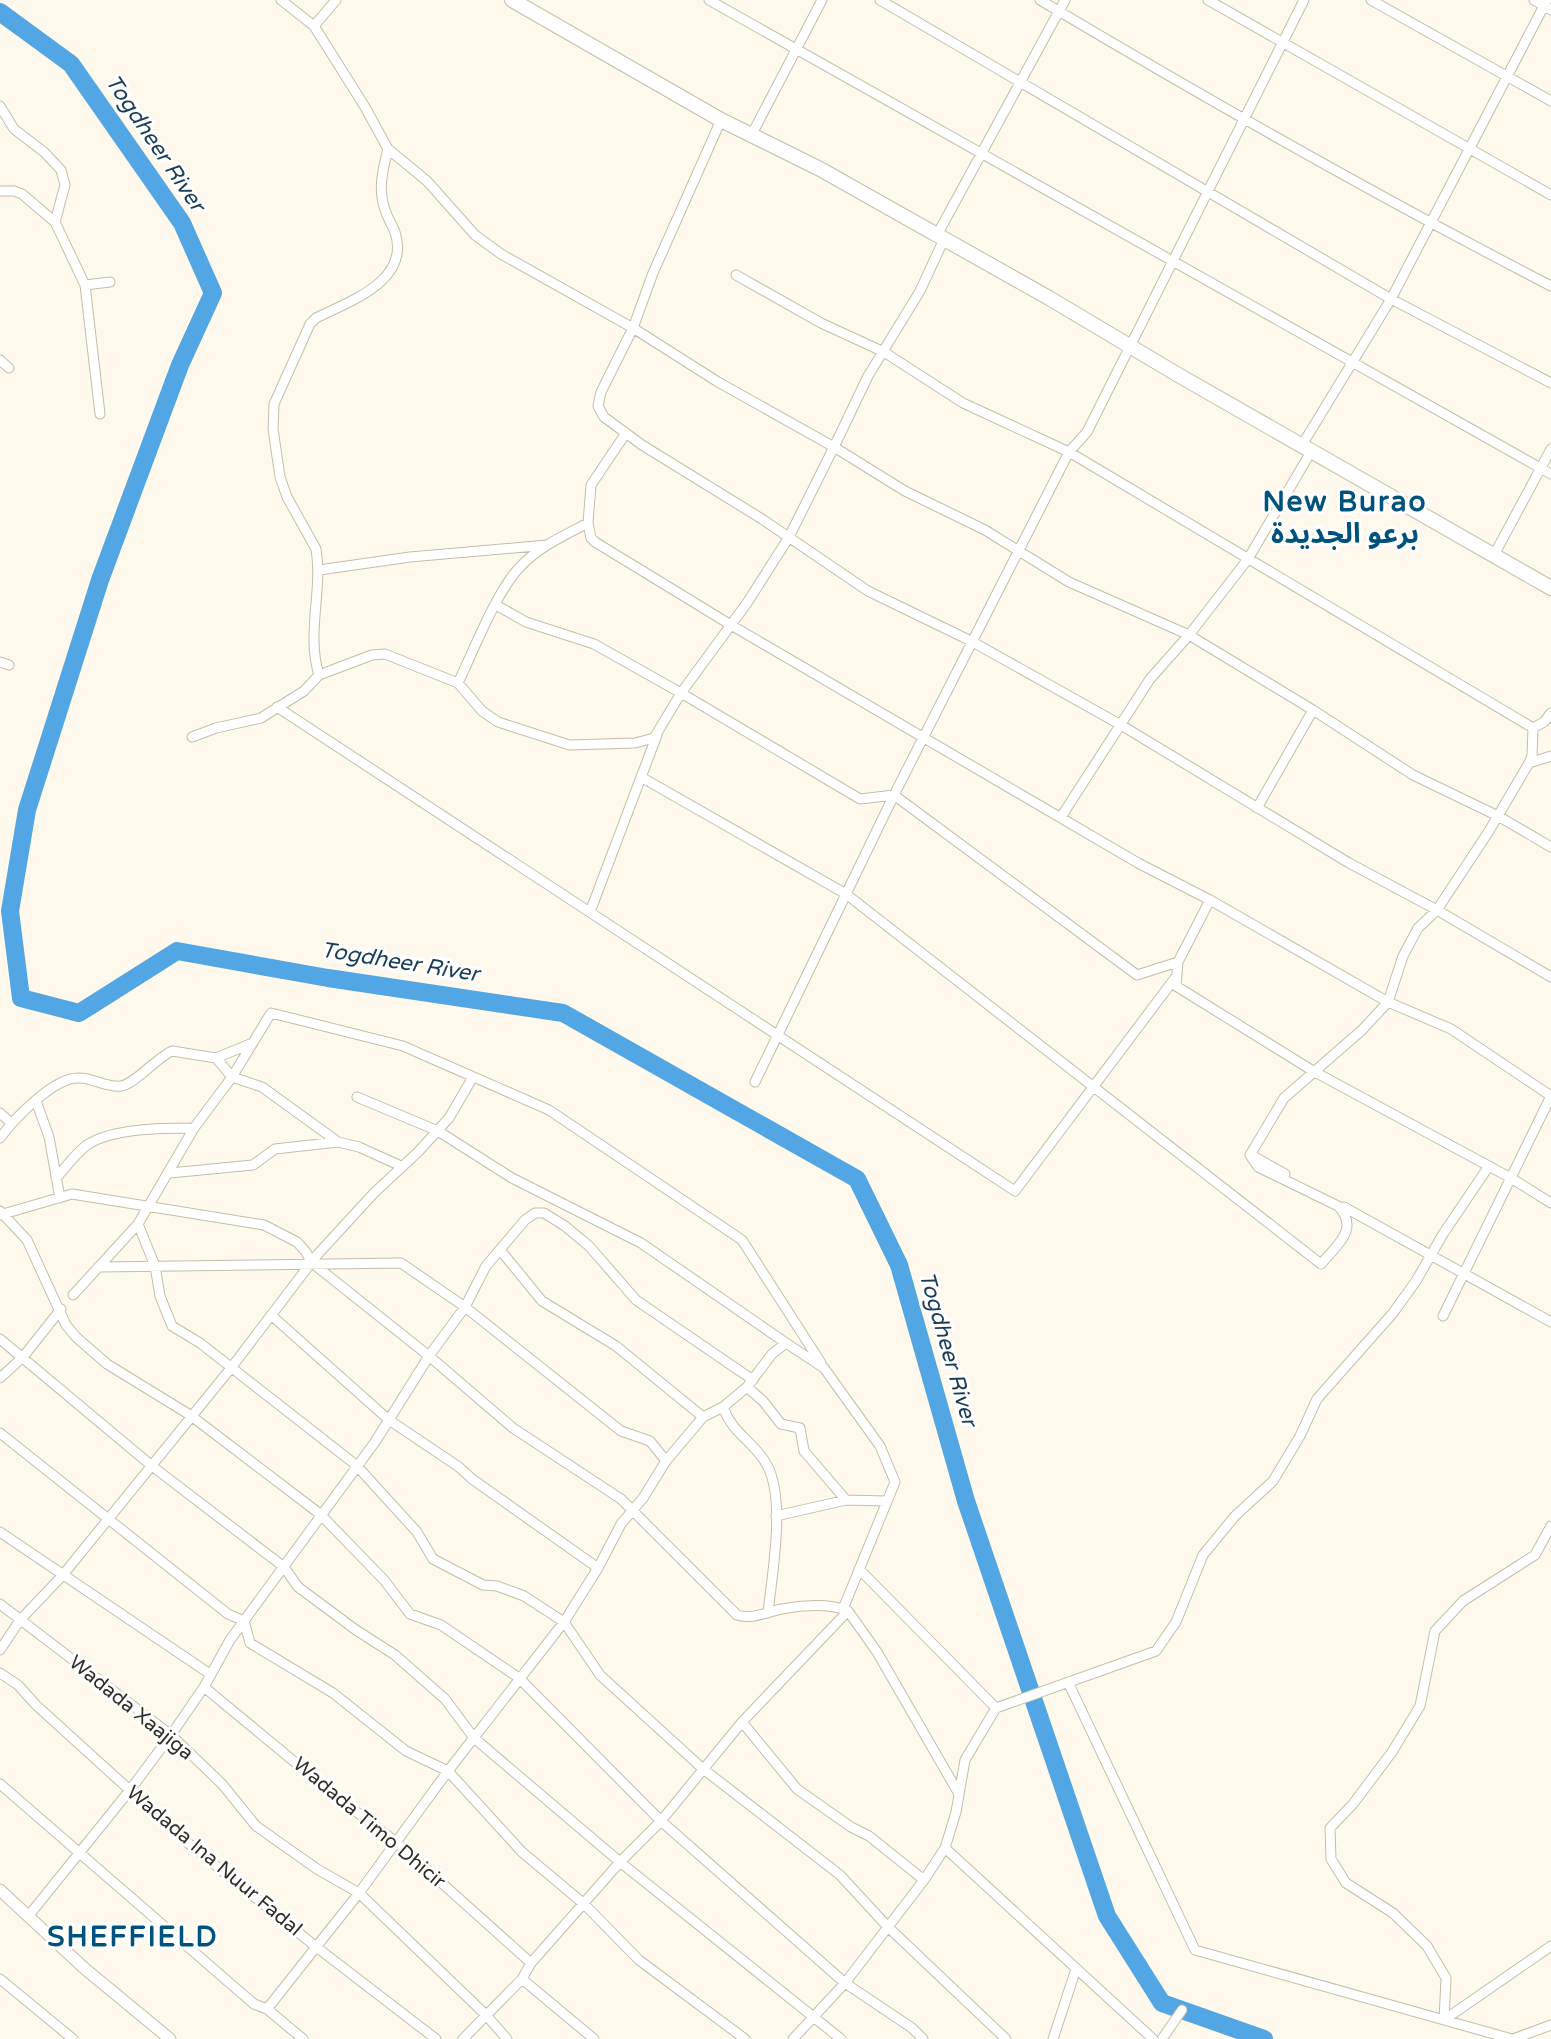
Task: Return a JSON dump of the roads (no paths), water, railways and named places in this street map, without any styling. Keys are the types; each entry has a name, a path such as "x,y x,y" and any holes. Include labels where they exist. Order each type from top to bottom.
{"highway":[{"path":"512,0 721,120 820,169 941,237 1551,588"}],"street":[{"path":"281,0 314,26 388,149 427,181 488,246 633,328 718,382 905,491 985,530 1069,582 1189,635 1413,775 1498,816 1551,847"},
{"path":"314,26 336,0"},
{"path":"709,0 1551,474"},
{"path":"752,134 822,0"},
{"path":"880,0 1391,299 1551,383"},
{"path":"1040,0 1243,119 1551,286"},
{"path":"590,912 657,735 681,693 731,625 789,537 868,376 920,291 941,237 981,154 1065,0"},
{"path":"1208,0 1551,195"},
{"path":"755,1082 971,641 1069,452 1087,432 1304,0"},
{"path":"1371,0 1551,101"},
{"path":"1061,817 1150,679 1248,559 1547,5 1534,0"},
{"path":"0,106 14,129 61,170 65,185 55,222"},
{"path":"721,120 653,273 633,328 601,392 598,406 604,417 868,591 971,641 1121,725 1349,863 1551,977"},
{"path":"319,675 314,659 313,625 319,570 316,549 293,509 280,477 273,429 274,404 310,324 380,283 397,260 396,232 381,200 381,176 388,149"},
{"path":"0,191 22,194 55,222 85,285 100,414"},
{"path":"736,275 821,323 884,352 963,403 1069,452 1533,728"},
{"path":"85,285 110,282"},
{"path":"0,360 9,368"},
{"path":"626,433 591,485 588,523 589,533 595,542 1138,863 1210,900 1388,1002 1451,1029 1551,1096 1443,1316"},
{"path":"1494,555 1551,449"},
{"path":"458,683 496,605 519,568 547,545 588,523"},
{"path":"319,570 410,557 547,545"},
{"path":"496,605 526,622 594,644 860,799 894,795 1137,975 1178,962"},
{"path":"192,737 261,718 304,691 319,675 372,655 385,654 458,683 482,711 498,722 569,745 635,743 657,735"},
{"path":"277,707 1015,1191 1175,978"},
{"path":"1257,808 1313,710"},
{"path":"1533,728 1544,722 1551,713"},
{"path":"1544,722 1551,732"},
{"path":"1250,1155 1284,1098 1362,1030 1388,1002 1403,956 1418,928 1437,910 1529,763 1533,728"},
{"path":"1529,763 1551,756"},
{"path":"641,777 846,894 1321,1264 1345,1235 1348,1226 1346,1214 1338,1206 1258,1167 1250,1155"},
{"path":"1210,900 1178,962 1176,986 1313,1071 1511,1178 1551,1203"},
{"path":"73,1295 138,1224 194,1128 232,1077 271,1013 403,1046 549,1110 742,1240 824,1368 880,1446 895,1482 845,1610 742,1722 661,1821 620,1862 531,1963 522,1979 463,2039"},
{"path":"0,1138 11,1123 51,1089 77,1077 123,1086 172,1051 216,1058 251,1043"},
{"path":"216,1058 232,1077 262,1087 338,1142"},
{"path":"0,1650 20,1620 62,1576 231,1368 311,1262 449,1118 473,1077"},
{"path":"357,1097 438,1131 512,1178 641,1243 824,1368"},
{"path":"36,1101 49,1137 60,1198"},
{"path":"0,1113 11,1123"},
{"path":"56,1178 88,1145 105,1138 156,1127 194,1128"},
{"path":"170,1173 253,1165 275,1149 338,1142 359,1147 401,1166"},
{"path":"1250,1155 1551,1322"},
{"path":"793,2039 845,1983 945,1848 965,1760 996,1708 1156,1651 1176,1622 1203,1555 1235,1516 1273,1481 1300,1436 1317,1399 1393,1313 1489,1166"},
{"path":"923,2039 912,2028 845,1983 661,1821 519,1678 441,1625 410,1614 384,1580 320,1514 190,1415 107,1364 76,1337 66,1325 27,1240 1,1213 72,1194 264,1225 297,1242 311,1262 513,1428 621,1499 737,1615 746,1618 809,1607 845,1610 877,1652 959,1794"},
{"path":"30,1914 171,1735 244,1621 389,1420 429,1356 465,1307 479,1277 525,1220 535,1213 548,1216 589,1246 636,1300 750,1383 781,1424 800,1428 804,1451 846,1500"},
{"path":"138,1224 155,1266 160,1296 172,1326 200,1343 356,1465 417,1532 433,1559 483,1585 497,1586 524,1596 564,1622 600,1675 702,1768 840,1875 887,1926 1006,2039"},
{"path":"501,1251 542,1301 616,1346 703,1417"},
{"path":"98,1267 401,1263 465,1307 621,1431 650,1441 666,1461"},
{"path":"0,1378 23,1357 61,1309"},
{"path":"271,1315 389,1420 598,1568"},
{"path":"0,1339 152,1466 284,1567 298,1587 395,1655 445,1699 474,1738 620,1862 841,2039"},
{"path":"267,2009 564,1622 631,1510 643,1498 666,1461 703,1417 723,1407 750,1383 772,1354 786,1343"},
{"path":"723,1407 729,1423 754,1447 767,1465 776,1489 768,1613"},
{"path":"0,1433 228,1614 244,1621"},
{"path":"776,1516 846,1500 887,1501"},
{"path":"1444,2020 1446,1978 1427,1946 1393,1913 1346,1883 1331,1859 1330,1828 1353,1804 1392,1752 1420,1706 1435,1631 1463,1601 1535,1555 1551,1526"},
{"path":"0,1532 210,1674"},
{"path":"859,1569 996,1708"},
{"name":"Wadada Xaajiga","path":"0,1604 171,1735 222,1784 256,1826 317,1869 359,1893 507,2039"},
{"path":"244,1621 250,1643 333,1693 406,1751 448,1771 522,1852 584,1904 639,1960 745,2039"},
{"name":"Wadada Ina Nuur Fadal","path":"0,1673 18,1685 188,1843 436,2039"},
{"path":"1068,1682 1195,1950 1513,2039 1551,2025"},
{"name":"Wadada Timo Dhicir","path":"204,1687 396,1842 531,1963"},
{"path":"742,1722 797,1789 869,1836 924,1880"},
{"path":"0,1784 254,2004 267,2009 303,2039"},
{"path":"945,1848 1153,2039"},
{"path":"0,1890 30,1914 84,1968 170,2039"},
{"path":"1444,2020 1551,1946"},
{"path":"1053,2039 1076,1969"},
{"path":"0,1979 73,2039"},
{"path":"522,1979 594,2039"},
{"path":"1162,2039 1182,2010"}],"waterway":[{"name":"Togdheer River","path":"0,12 71,64 182,223 213,293 180,365 100,580 27,810 10,911 21,998 79,1013 177,951 328,978 563,1013 857,1179 899,1265 966,1501 1107,1916 1162,2003 1264,2039"}],"district":[{"name":"New Burao برعو الجديدة","path":"1345,518"},
{"name":"SHEFFIELD","path":"133,1937"}]}
